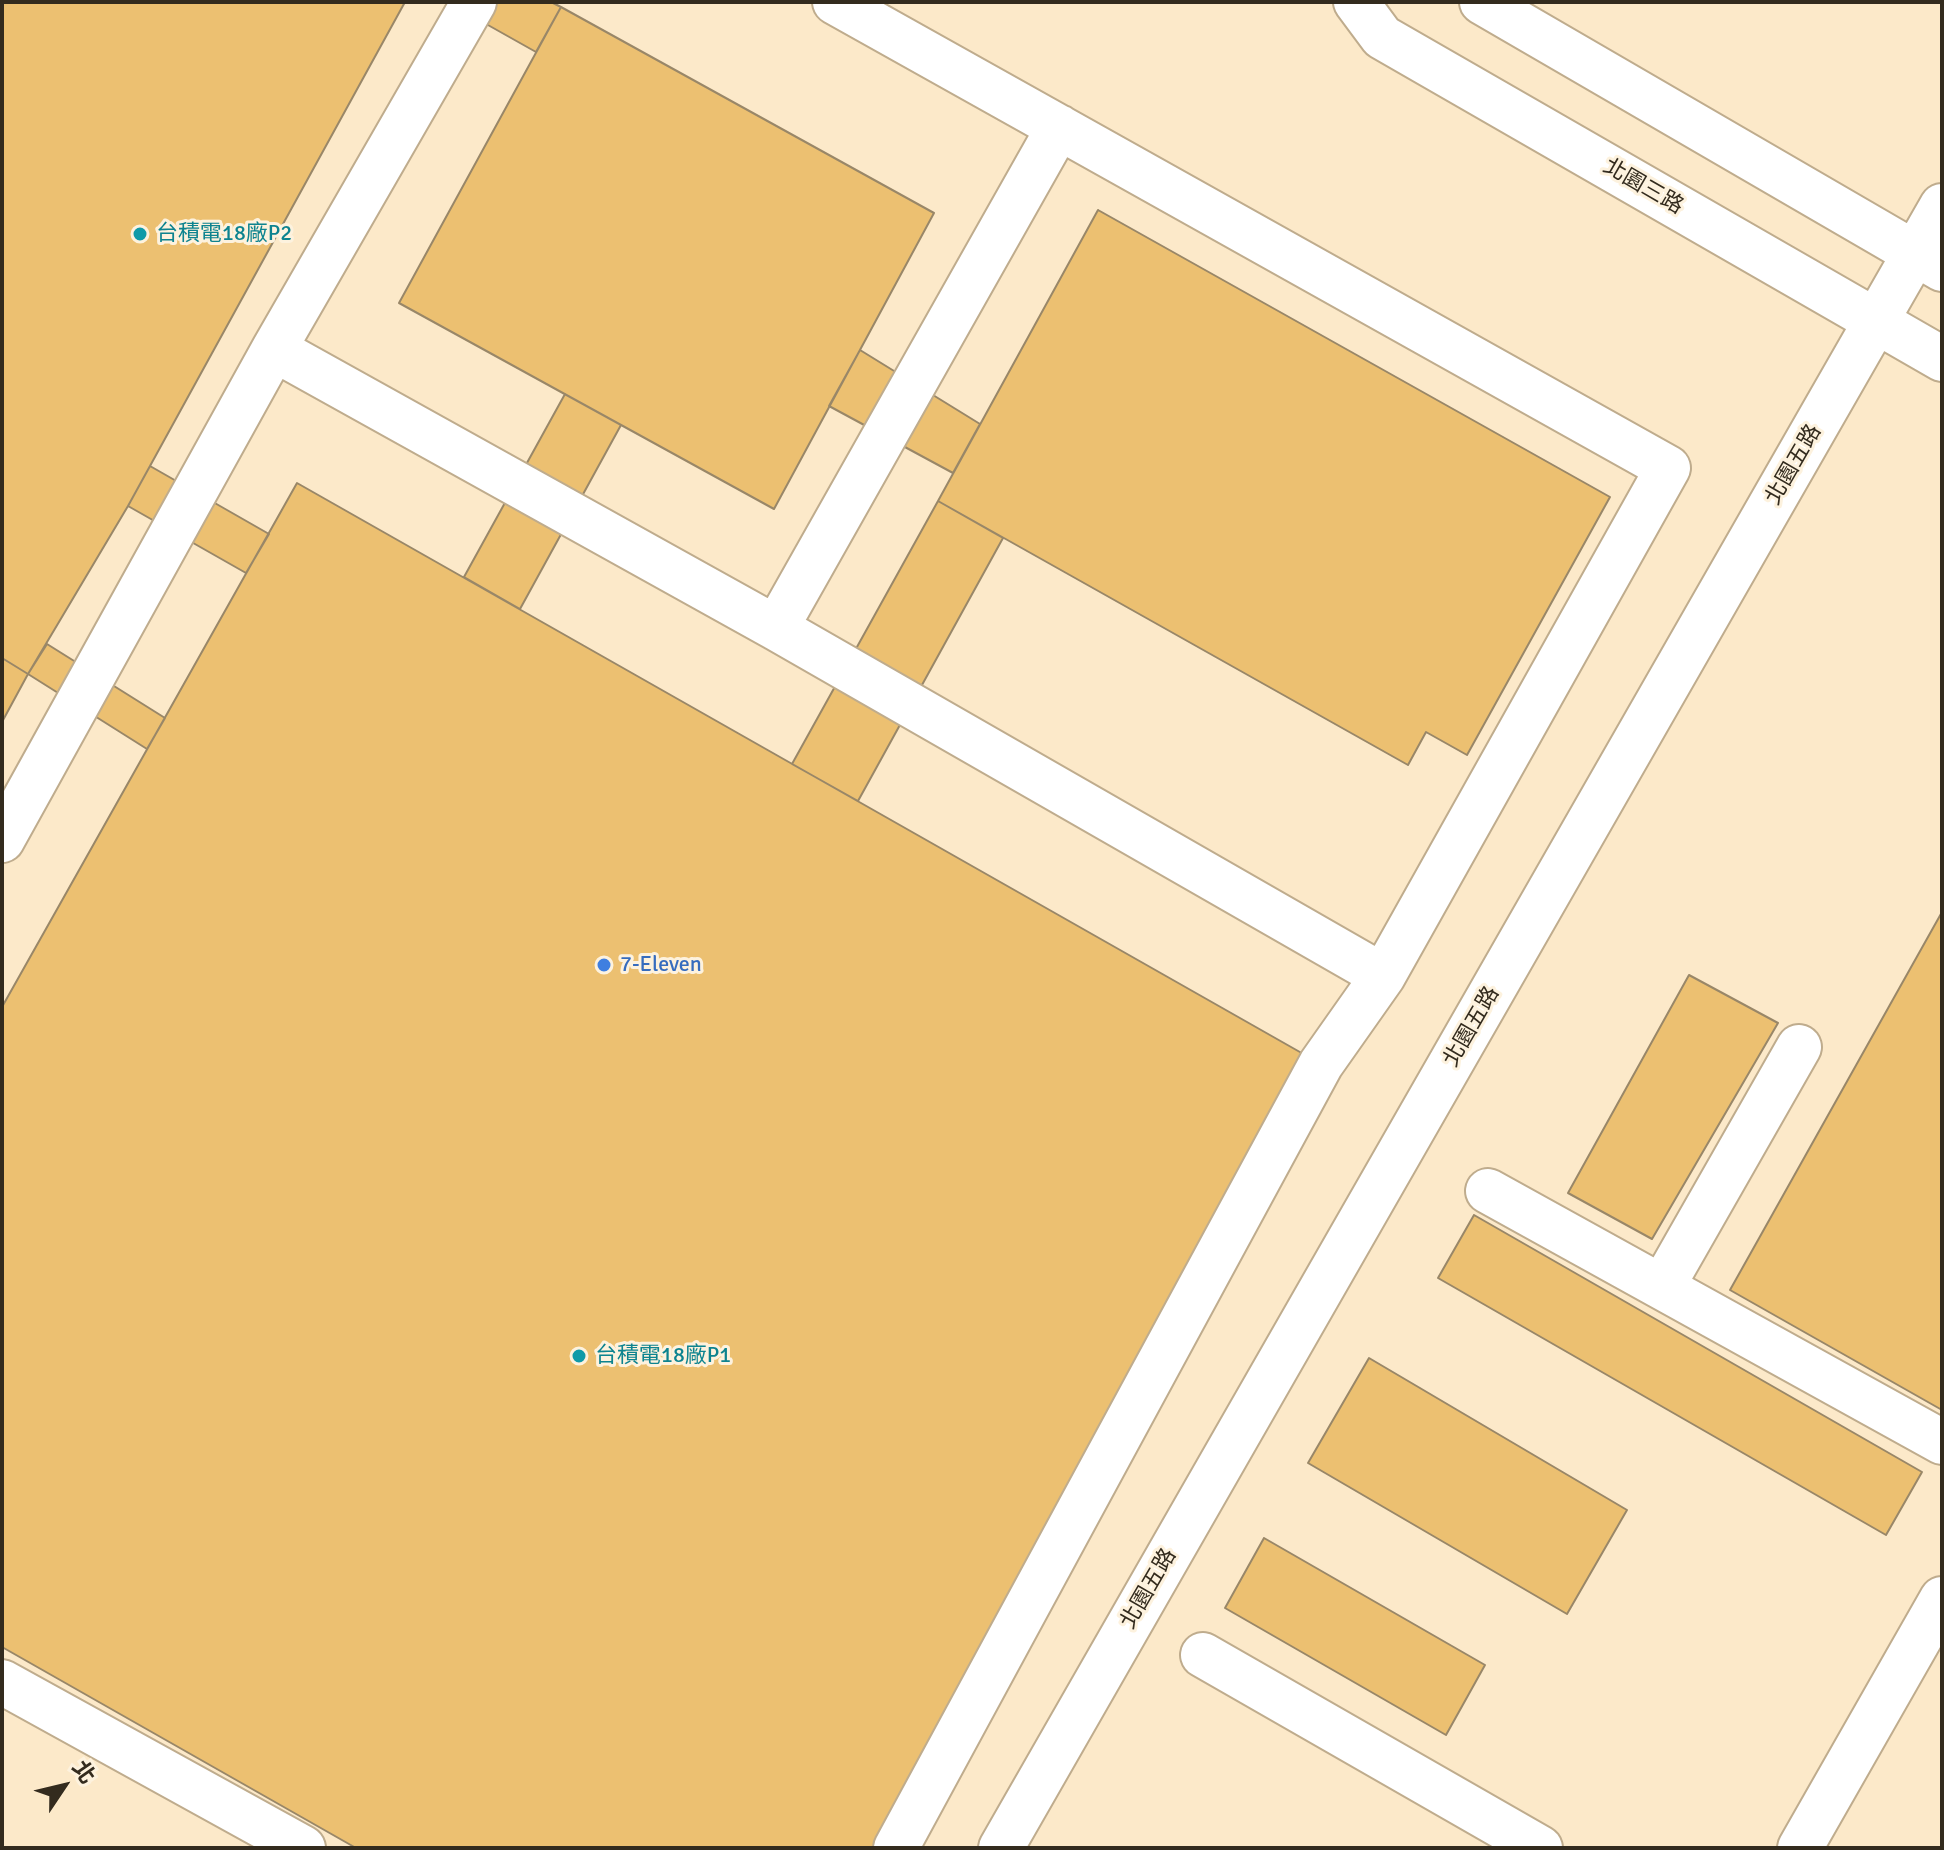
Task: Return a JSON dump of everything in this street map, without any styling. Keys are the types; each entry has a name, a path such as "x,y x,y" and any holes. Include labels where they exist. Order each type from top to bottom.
{"street":[{"path":"2,840 274,349 474,2"},
{"path":"835,2 1668,468 1383,976 1321,1064 896,1848"},
{"name":"北園三路","path":"1356,2 1382,37 1942,359"},
{"path":"1482,2 1928,261"},
{"path":"776,628 1059,127"},
{"name":"北園五路","path":"1001,1848 1876,321 1928,261 1942,206"},
{"path":"274,349 776,628 1383,976"},
{"path":"1662,1287 1799,1047"},
{"path":"1488,1191 1942,1442"},
{"path":"1800,1848 1942,1599"},
{"path":"1203,1655 1540,1848"},
{"path":"2,1682 303,1848"}],"shaded area":[{"path":"2,2 1942,2 1942,1848 2,1848"}],"building":[{"name":"台積電18廠P2","path":"2,2 405,2 128,506 28,674 2,658"},
{"path":"447,2 551,2 561,7 536,52"},
{"path":"561,7 934,213 774,509 399,303"},
{"path":"1098,210 1610,497 1467,755 1426,732 1408,765 938,501"},
{"path":"860,350 980,424 953,473 829,406"},
{"path":"565,394 621,425 520,609 464,577"},
{"path":"150,466 269,534 246,573 128,506"},
{"name":"台積電18廠P1","path":"297,483 1321,1064 880,1848 356,1848 2,1647 2,1007"},
{"path":"938,501 1003,538 858,801 792,764"},
{"path":"47,644 165,718 147,749 28,674"},
{"path":"2,658 28,674 2,722"},
{"path":"1942,912 1942,1410 1730,1290"},
{"path":"1689,975 1778,1023 1652,1239 1568,1193"},
{"path":"1474,1215 1922,1472 1886,1535 1438,1278"},
{"path":"1369,1358 1627,1510 1567,1614 1308,1463"},
{"path":"1264,1538 1485,1665 1446,1735 1225,1608"}],"place":[{"name":"台積電18廠P2","path":"140,234"},
{"name":"7-Eleven","path":"604,965"},
{"name":"台積電18廠P1","path":"579,1356"}]}
